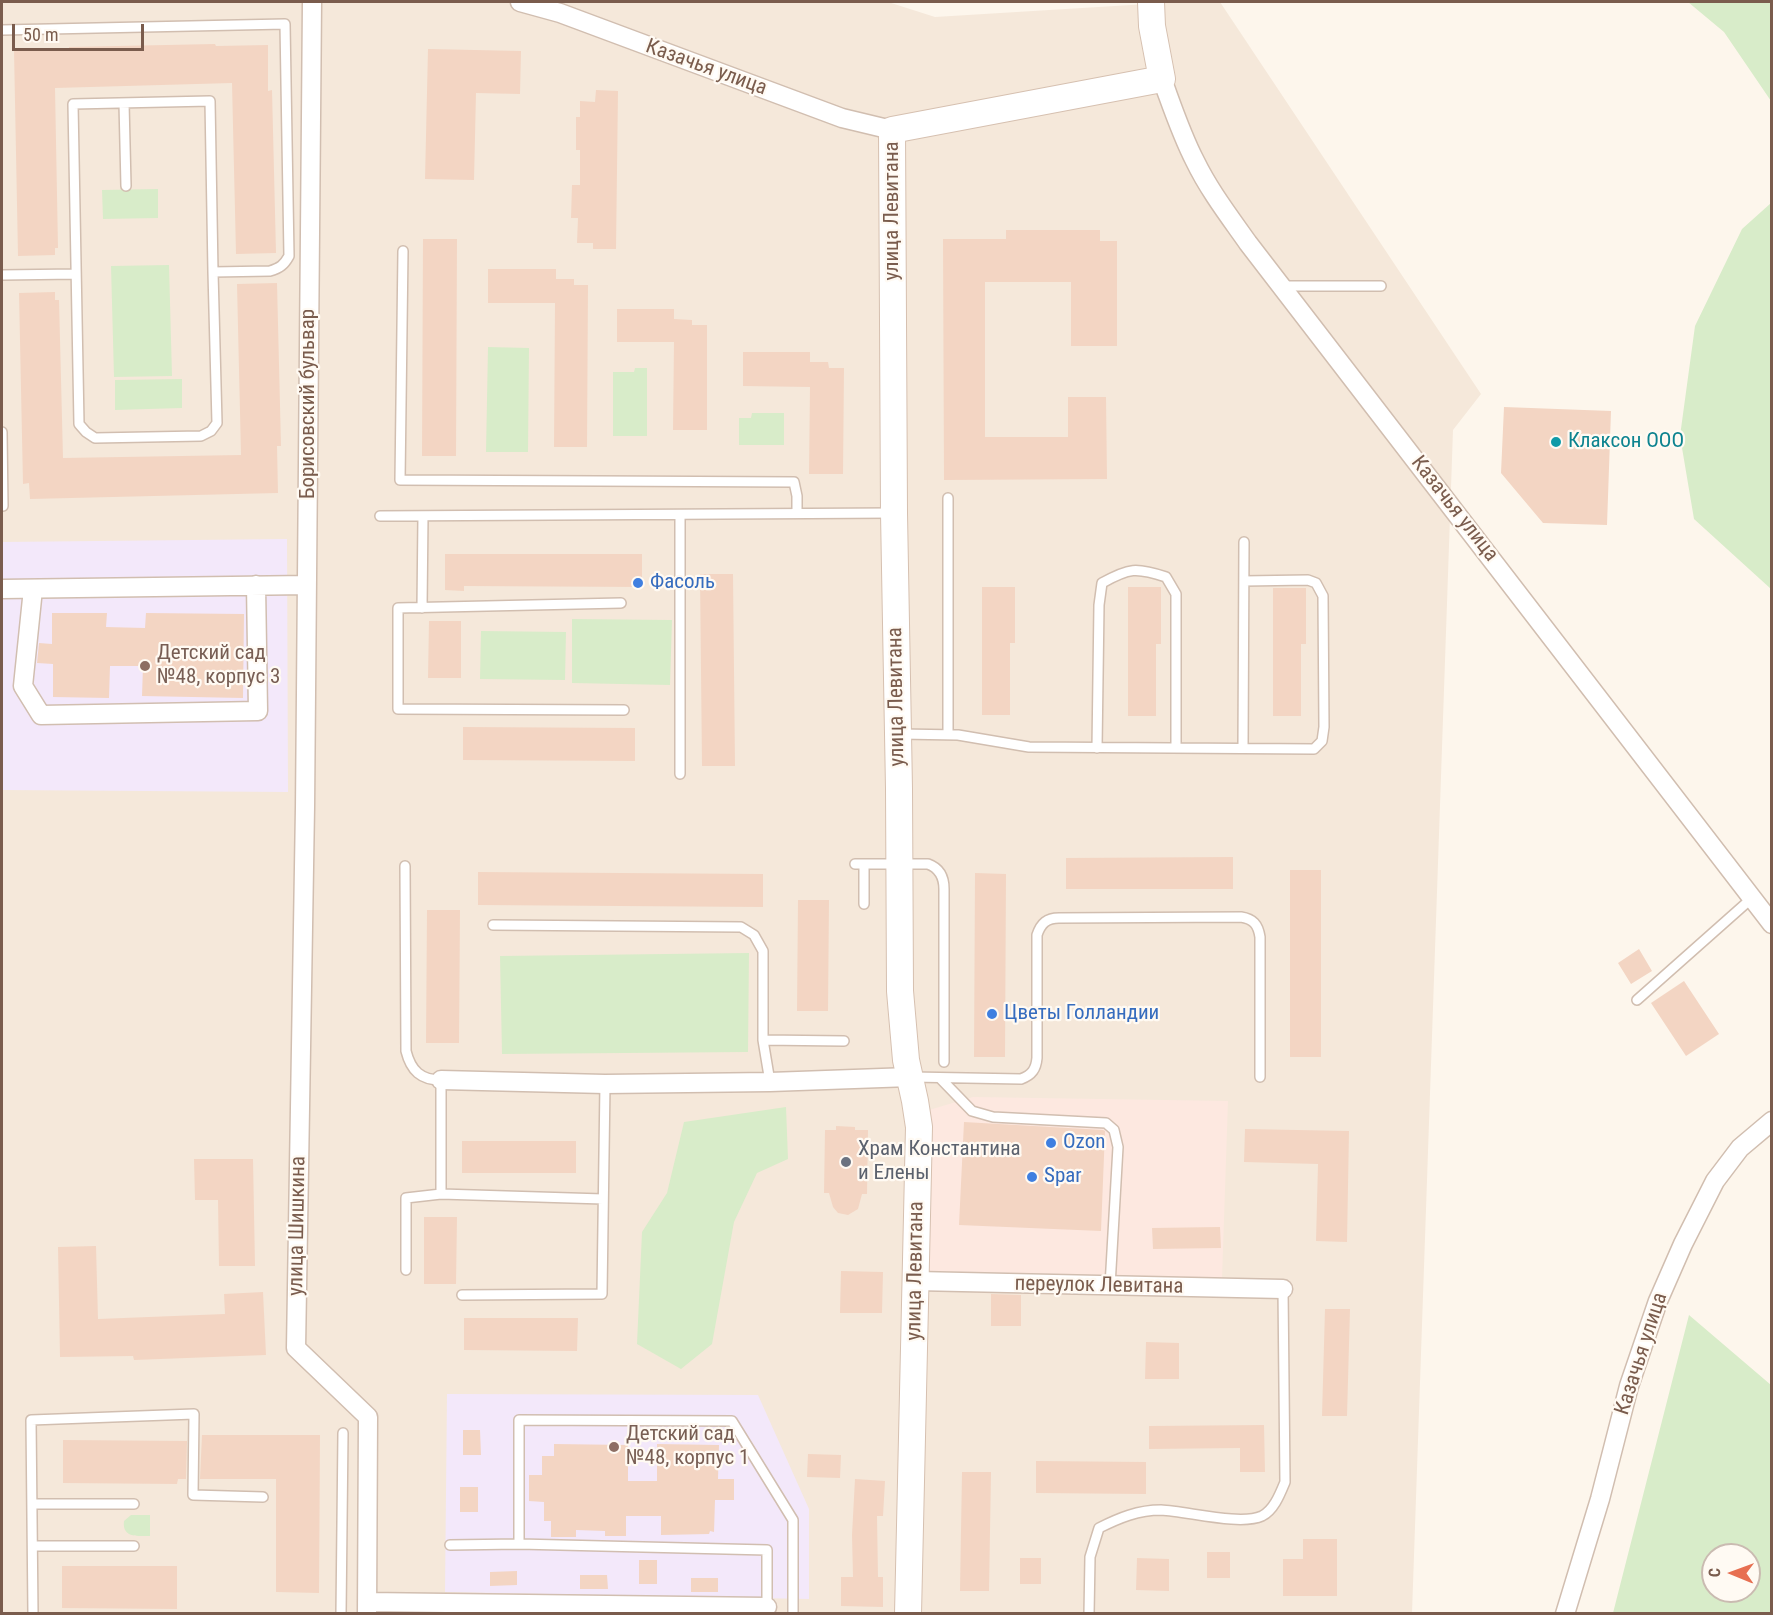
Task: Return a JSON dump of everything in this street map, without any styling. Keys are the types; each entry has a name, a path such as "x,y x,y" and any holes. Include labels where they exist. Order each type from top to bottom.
{"street":[{"name":"Борисовский бульвар","path":"305,807 312,2"},
{"name":"Казачья улица","path":"520,2 560,14 842,118 892,130"},
{"path":"1151,2 1152,26 1162,79"},
{"name":"Казачья улица","path":"1162,79 1195,162 1217,199 1248,243 1772,924"},
{"name":"улица Левитана","path":"908,1614 919,1127 906,1060 900,991 892,130 1162,79"},
{"path":"33,589 23,686 41,715 52,715 258,711 256,585"},
{"path":"2,589 307,585"},
{"name":"улица Шишкина","path":"305,807 296,1348 368,1417 367,1608"},
{"path":"441,1080 605,1084 910,1077"},
{"name":"Казачья улица","path":"1565,1614 1600,1499 1629,1386 1658,1301 1683,1244 1715,1181 1740,1148 1772,1121"},
{"name":"переулок Левитана","path":"916,1281 1282,1289"},
{"path":"367,1608 766,1610"}],"lane":[{"path":"2,30 285,24 289,256 284,265 270,271 213,272"},
{"path":"210,101 213,272 217,423 214,428 201,436 95,438 86,432 79,424 73,104 210,101"},
{"path":"124,103 126,186"},
{"path":"403,251 400,480 794,482 797,512"},
{"path":"2,275 76,274"},
{"path":"1281,286 1381,286"},
{"path":"2,432 2,506"},
{"path":"948,498 948,735"},
{"path":"380,516 894,513"},
{"path":"422,608 423,516"},
{"path":"680,516 680,774"},
{"path":"1244,542 1244,748"},
{"path":"1097,748 1099,605 1102,583 1126,570 1150,571 1166,577 1176,594 1176,748"},
{"path":"898,735 948,735 1029,747 1314,748 1322,741 1324,727 1323,596 1316,583 1308,580 1244,581"},
{"path":"621,603 398,608 398,709 624,710"},
{"path":"864,904 859,864 920,864 938,869 944,881 944,1062"},
{"path":"405,866 406,1051 418,1074 424,1078 441,1080 441,1194"},
{"path":"1637,1000 1752,898"},
{"path":"910,1077 1021,1079 1033,1072 1037,1058 1037,935 1039,928 1048,919 1218,917 1248,918 1258,926 1260,1077"},
{"path":"493,925 741,927 754,935 763,951 763,1040 770,1082"},
{"path":"763,1040 844,1041"},
{"path":"940,1078 972,1111 993,1117 1106,1123 1114,1130 1118,1148 1110,1286"},
{"path":"462,1295 602,1294 605,1084"},
{"path":"406,1270 406,1198 441,1194 603,1199"},
{"path":"1089,1614 1090,1557 1100,1528 1123,1515 1160,1510 1236,1519 1262,1516 1277,1501 1285,1482 1282,1289"},
{"path":"33,1614 31,1420 194,1414 193,1495 263,1497"},
{"path":"519,1544 519,1420 732,1421 793,1520 793,1614"},
{"path":"341,1614 344,1433"},
{"path":"32,1504 134,1504"},
{"path":"450,1545 519,1544 767,1550 766,1610"},
{"path":"33,1546 134,1546"}],"shaded area":[{"path":"2,2 888,2 935,17 1180,2 1220,2 1481,394 1453,430 1412,1613 2,1614"},
{"name":"Детский сад №48, корпус 3","path":"287,539 288,792 2,790 2,542"},
{"path":"973,1097 1228,1101 1222,1279 926,1274 929,1110"},
{"name":"Детский сад №48, корпус 1","path":"447,1394 758,1395 809,1509 809,1599 445,1592"}],"green space":[{"path":"1688,2 1771,2 1771,101 1724,32"},
{"path":"158,189 158,218 103,219 102,190"},
{"path":"1771,203 1771,589 1694,519 1680,436 1695,326 1742,229"},
{"path":"169,265 172,376 114,377 111,266"},
{"path":"488,347 529,348 528,452 486,452"},
{"path":"635,368 647,368 647,436 613,436 613,372 634,372"},
{"path":"182,379 182,408 115,410 115,380"},
{"path":"752,413 784,413 784,445 739,445 739,418 751,418"},
{"path":"572,619 672,620 670,685 572,683"},
{"path":"481,631 566,632 565,680 480,679"},
{"path":"749,953 748,1052 502,1054 500,956"},
{"path":"786,1107 788,1159 757,1173 734,1222 712,1344 681,1369 637,1344 642,1232 667,1193 684,1122"},
{"path":"1689,1315 1771,1385 1771,1613 1613,1613"},
{"path":"131,1515 150,1515 150,1536 131,1535 125,1531 124,1521"}],"building":[{"path":"215,44 216,46 268,45 268,91 272,90 276,253 236,254 232,83 55,88 58,248 55,248 55,255 18,256 14,50"},
{"path":"428,49 521,51 520,94 476,93 474,180 425,179"},
{"path":"596,90 618,91 616,249 593,249 593,243 577,243 578,218 571,218 572,185 580,185 580,150 576,150 576,117 580,117 580,101 595,102"},
{"path":"1006,230 1100,230 1100,241 1117,241 1117,346 1071,346 1071,282 985,282 985,437 1068,437 1068,397 1106,397 1107,479 944,480 943,239 1006,239"},
{"path":"423,239 457,239 456,456 422,456"},
{"path":"488,269 556,269 556,279 574,279 574,285 588,285 587,447 554,447 555,303 488,303"},
{"path":"277,283 281,446 277,446 278,493 30,499 29,483 23,484 19,293 55,292 55,300 59,300 63,458 241,455 237,284"},
{"path":"617,309 674,309 674,319 692,320 692,325 707,325 707,430 673,430 674,342 617,342"},
{"path":"743,352 810,352 810,362 828,362 829,368 844,368 843,474 809,474 810,387 743,386"},
{"name":"Клаксон ООО","path":"1504,407 1611,411 1607,525 1543,523 1501,473"},
{"path":"445,554 642,554 642,587 464,586 464,591 445,590"},
{"path":"700,574 733,574 735,766 702,766"},
{"path":"982,587 1015,587 1015,643 1010,643 1010,715 982,715"},
{"path":"1128,587 1161,587 1161,644 1156,644 1156,716 1128,716"},
{"path":"1273,588 1306,588 1306,644 1301,644 1301,716 1273,716"},
{"path":"52,613 107,613 106,627 145,628 146,613 244,614 243,698 142,696 143,666 110,666 109,698 53,697 53,664 37,663 39,643 52,644"},
{"path":"429,621 461,621 461,678 428,678"},
{"path":"463,727 635,728 635,761 463,760"},
{"path":"1233,857 1233,889 1066,889 1066,858"},
{"path":"1290,870 1321,870 1321,1057 1290,1057"},
{"path":"478,872 763,874 763,907 478,905"},
{"path":"975,873 1006,874 1005,1057 974,1057"},
{"path":"798,900 829,900 828,1011 797,1011"},
{"path":"427,910 460,910 459,1043 426,1043"},
{"path":"1639,949 1652,971 1631,984 1618,963"},
{"path":"1684,981 1719,1034 1686,1056 1651,1003"},
{"name":"Spar","path":"964,1122 1105,1131 1101,1231 959,1225"},
{"name":"Храм Константина и Елены","path":"836,1126 868,1130 867,1194 862,1194 858,1209 848,1215 838,1213 833,1207 829,1193 824,1193 825,1130 836,1130"},
{"path":"1245,1129 1349,1131 1347,1242 1316,1241 1318,1164 1244,1162"},
{"path":"462,1141 576,1141 576,1173 462,1173"},
{"path":"194,1159 253,1159 255,1266 219,1266 218,1200 195,1200"},
{"path":"424,1217 457,1217 456,1284 424,1284"},
{"path":"1220,1227 1221,1248 1153,1249 1152,1228"},
{"path":"96,1246 98,1319 225,1314 224,1294 263,1292 266,1355 134,1360 133,1356 60,1357 58,1247"},
{"path":"841,1271 883,1272 882,1313 840,1313"},
{"path":"991,1294 1021,1295 1021,1326 991,1326"},
{"path":"1325,1309 1350,1309 1347,1416 1322,1416"},
{"path":"464,1318 578,1318 577,1351 464,1350"},
{"path":"1146,1342 1179,1343 1179,1379 1145,1379"},
{"path":"1264,1425 1265,1472 1240,1472 1240,1448 1149,1449 1149,1426"},
{"path":"463,1430 480,1430 481,1455 463,1455"},
{"path":"202,1435 320,1435 319,1593 276,1592 276,1479 200,1479"},
{"path":"63,1440 187,1441 186,1479 178,1479 177,1484 63,1483"},
{"path":"554,1444 628,1445 628,1481 657,1481 657,1444 719,1445 718,1479 734,1479 734,1500 715,1500 714,1532 710,1531 709,1534 661,1535 661,1516 626,1516 626,1536 605,1536 605,1531 576,1530 576,1537 551,1537 551,1521 544,1521 544,1502 529,1501 529,1475 542,1475 542,1456 554,1456"},
{"path":"808,1454 841,1455 840,1478 807,1477"},
{"path":"1036,1461 1146,1462 1146,1494 1036,1493"},
{"path":"962,1472 991,1472 989,1591 960,1591"},
{"path":"855,1479 885,1481 883,1516 877,1516 878,1577 883,1577 883,1607 841,1606 841,1577 853,1577 852,1535"},
{"path":"460,1487 478,1487 478,1512 460,1512"},
{"path":"1303,1539 1337,1539 1337,1596 1283,1596 1283,1559 1303,1559"},
{"path":"1207,1552 1230,1552 1230,1578 1207,1578"},
{"path":"1020,1558 1041,1558 1041,1584 1020,1584"},
{"path":"1137,1558 1169,1559 1169,1591 1136,1590"},
{"path":"639,1560 657,1560 657,1584 639,1584"},
{"path":"62,1566 177,1566 177,1609 62,1608"},
{"path":"517,1571 517,1585 490,1586 490,1572"},
{"path":"580,1575 607,1575 608,1589 580,1589"},
{"path":"691,1578 718,1578 718,1592 691,1592"}],"place":[{"name":"Клаксон ООО","path":"1556,442"},
{"name":"Фасоль","path":"638,583"},
{"name":"Детский сад №48, корпус 3","path":"145,666"},
{"name":"Цветы Голландии","path":"992,1014"},
{"name":"Ozon","path":"1051,1143"},
{"name":"Храм Константина и Елены","path":"846,1162"},
{"name":"Spar","path":"1032,1177"},
{"name":"Детский сад №48, корпус 1","path":"614,1447"}]}
